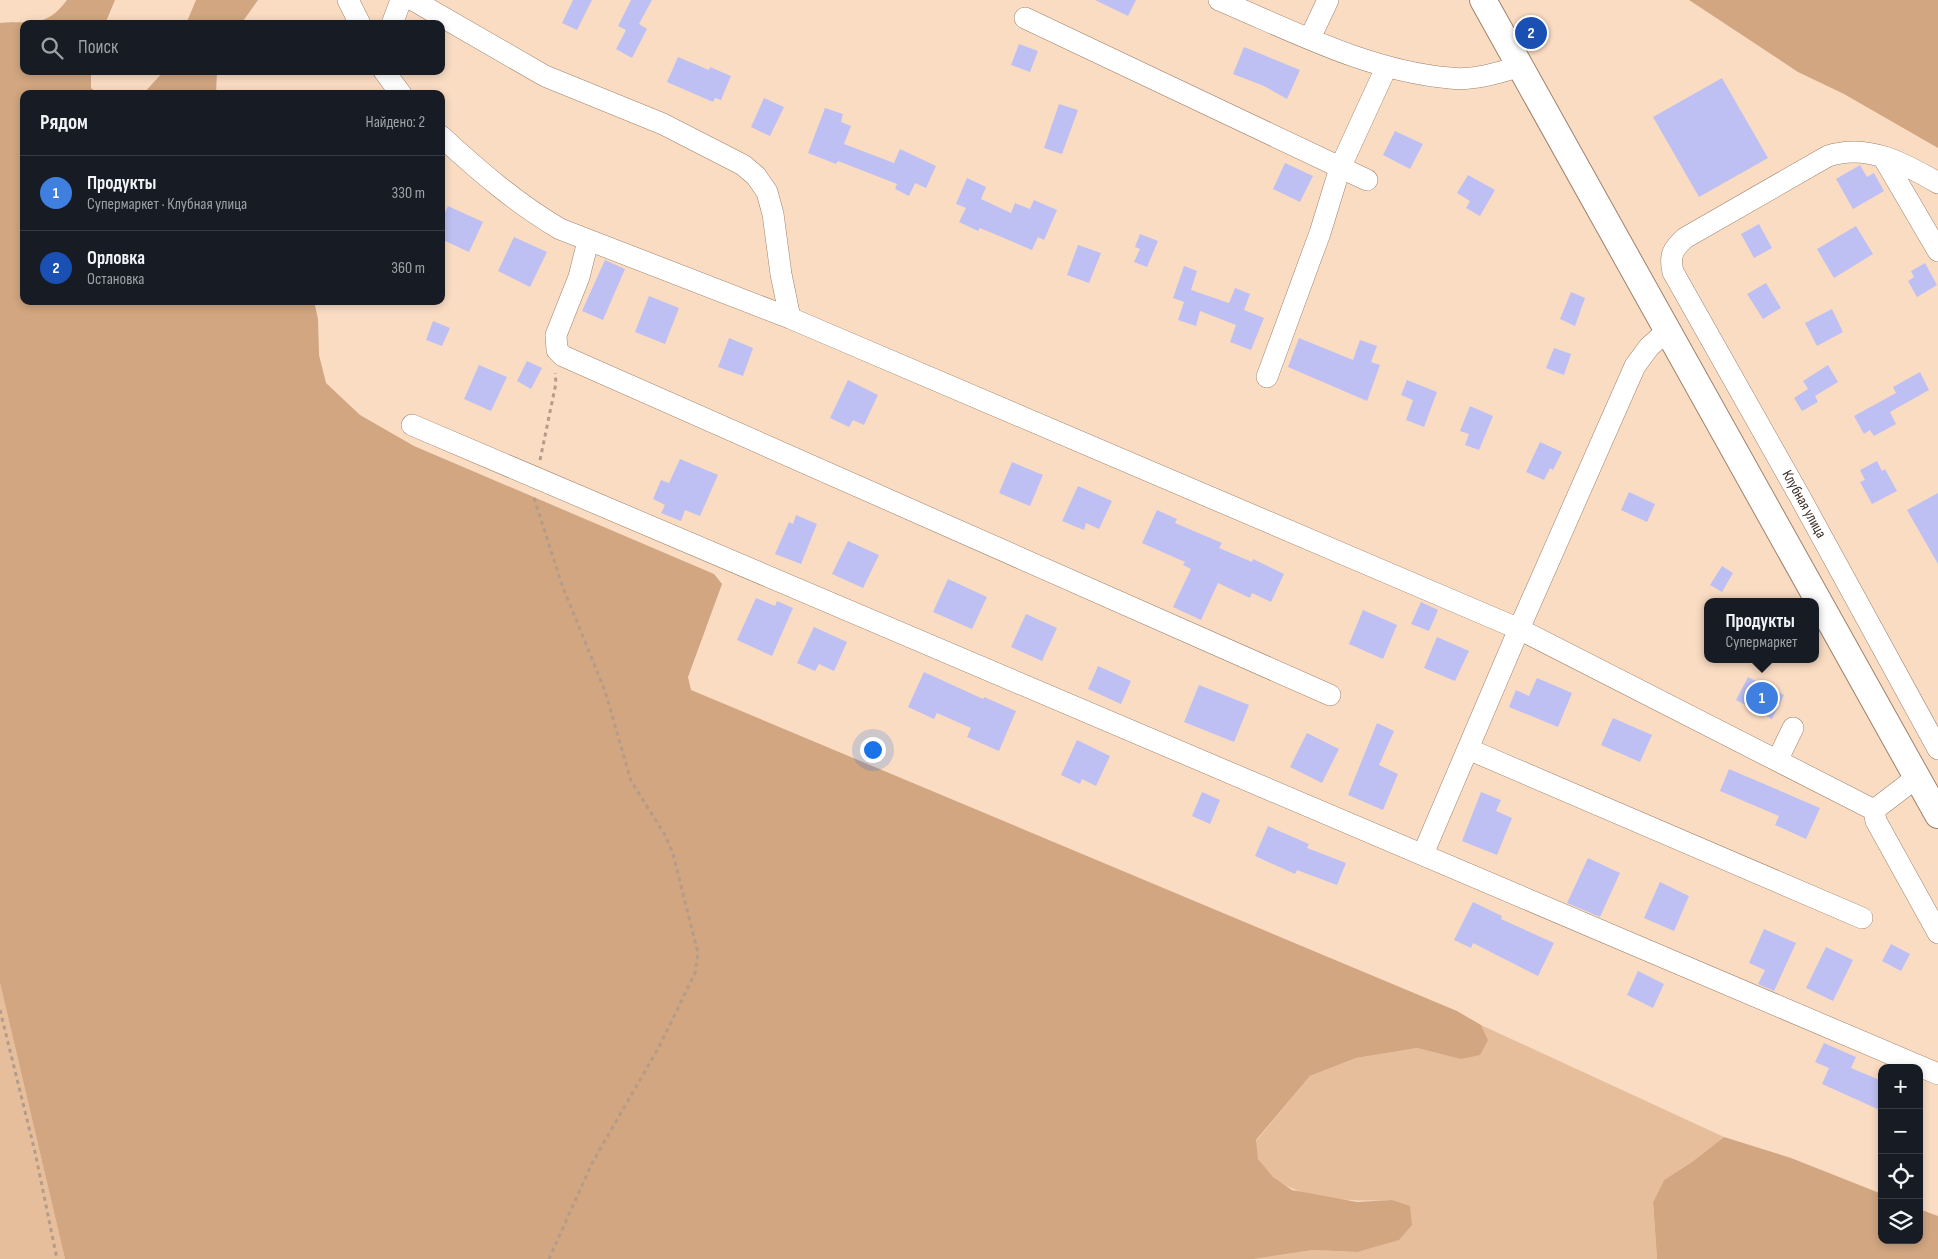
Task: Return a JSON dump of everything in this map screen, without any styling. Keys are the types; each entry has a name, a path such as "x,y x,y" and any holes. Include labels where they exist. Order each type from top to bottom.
{"main road":[{"path":"1483,0 1816,598"},
{"path":"1819,604 1938,814"}],"street":[{"path":"348,0 358,20"},
{"path":"394,20 401,0"},
{"path":"412,0 545,76 663,124 743,165 756,176 767,192 773,214 781,274 790,318"},
{"path":"1218,0 1386,68 1451,79 1489,75 1521,66"},
{"path":"1310,38 1328,0"},
{"path":"1025,18 1367,180"},
{"path":"1267,377 1320,233 1340,168 1386,68"},
{"path":"387,75 397,90"},
{"path":"445,140 488,180 532,212 560,229 790,318 1519,629 1778,759 1874,810"},
{"name":"Клубная улица","path":"1883,157 1864,151 1844,151 1828,156 1685,238 1673,249 1670,260 1673,272 1800,497 1938,750"},
{"path":"1883,157 1915,170 1938,183"},
{"path":"1883,157 1938,251"},
{"path":"588,240 580,277 556,335 558,350 563,356 1330,695"},
{"path":"1423,854 1519,629 1635,366 1650,347 1667,331"},
{"path":"412,425 1938,1074"},
{"path":"1778,759 1793,728"},
{"path":"1468,749 1862,918"},
{"path":"1874,810 1916,778"},
{"path":"1874,810 1876,821 1938,933"}],"path":[{"path":"550,1259 592,1164 659,1047 695,973 698,953 673,854 665,835 631,781 605,692 559,575 534,499 536,477 556,383 554,367"},
{"path":"0,1010 35,1152 57,1259"}],"shaded area":[{"path":"67,0 115,0 107,20 41,20 59,9"},
{"path":"196,0 258,0 244,20 188,20"},
{"path":"1689,0 1938,0 1938,148 1844,94 1798,72"},
{"path":"20,22 20,75 91,75 91,88 94,90 20,90 20,305 315,305 318,319 319,355 326,383 360,415 414,446 714,574 722,584 688,677 691,690 1457,1011 1481,1025 1488,1040 1480,1055 1460,1059 1417,1048 1356,1058 1310,1076 1256,1140 1258,1159 1273,1177 1292,1190 1357,1202 1392,1200 1410,1206 1412,1225 1399,1240 1357,1252 1313,1250 1254,1259 65,1259 0,983 0,23"},
{"path":"160,75 217,75 216,90 147,90"},
{"path":"0,983 65,1259 0,1259"},
{"path":"1481,1025 1724,1137 1692,1162 1664,1180 1653,1202 1657,1259 1254,1259 1313,1250 1357,1252 1392,1200 1338,1199 1300,1191 1283,1184 1269,1174 1259,1160 1256,1141 1310,1076 1356,1058 1417,1048 1460,1059 1488,1040"},
{"path":"1724,1137 1791,1158 1878,1192 1878,1244 1923,1244 1923,1210 1938,1216 1938,1259 1657,1259 1653,1202 1664,1180 1692,1162"}],"building":[{"path":"573,0 592,0 577,30 562,23"},
{"path":"631,0 652,0 639,24 647,29 632,58 616,49 626,30 618,26"},
{"path":"1095,0 1136,0 1128,16"},
{"path":"1019,44 1038,51 1030,72 1011,65"},
{"path":"1244,47 1300,70 1287,99 1264,86 1233,74"},
{"path":"678,57 709,70 710,67 731,76 721,100 715,98 713,102 667,82"},
{"path":"1722,78 1768,158 1699,197 1653,117"},
{"path":"764,98 784,107 770,136 751,127"},
{"path":"1059,104 1078,110 1062,154 1044,148"},
{"path":"825,108 843,114 841,122 851,126 844,144 894,163 900,149 936,166 926,188 915,183 909,196 895,189 897,184 838,161 836,164 808,153"},
{"path":"1395,131 1423,144 1410,169 1383,155"},
{"path":"1285,163 1313,176 1300,202 1273,189"},
{"path":"1860,165 1867,177 1874,173 1884,191 1853,209 1836,179"},
{"path":"1468,175 1495,190 1480,216 1466,208 1470,201 1457,193"},
{"path":"967,178 986,187 981,199 1011,213 1015,203 1030,209 1034,200 1057,210 1044,240 1038,237 1032,250 980,228 978,231 959,222 966,208 956,204"},
{"path":"448,206 483,222 469,252 445,241 445,212"},
{"path":"1759,224 1772,248 1754,258 1741,234"},
{"path":"1856,226 1873,254 1834,278 1817,249"},
{"path":"1140,234 1158,241 1147,267 1134,262 1140,249 1135,247"},
{"path":"514,237 547,252 530,287 498,271"},
{"path":"1078,245 1101,253 1089,283 1067,275"},
{"path":"605,260 625,269 603,320 582,311"},
{"path":"1925,263 1937,285 1917,297 1908,281 1914,277 1911,271"},
{"path":"1184,266 1197,271 1191,290 1229,303 1235,288 1250,294 1244,310 1264,318 1251,350 1230,342 1236,325 1200,311 1196,326 1178,320 1184,302 1173,298"},
{"path":"1766,283 1781,308 1763,319 1747,294"},
{"path":"1571,292 1585,298 1575,326 1560,319"},
{"path":"649,296 679,308 665,344 635,332"},
{"path":"1832,309 1843,332 1817,346 1805,323"},
{"path":"433,321 450,328 442,346 426,340"},
{"path":"729,338 753,348 743,376 718,367"},
{"path":"1299,338 1353,360 1360,340 1377,346 1371,362 1380,365 1367,401 1288,367"},
{"path":"1554,348 1571,354 1564,375 1546,368"},
{"path":"527,361 542,368 531,389 517,381"},
{"path":"479,365 507,377 491,411 464,399"},
{"path":"1828,365 1838,382 1815,396 1818,402 1802,411 1794,398 1808,389 1803,381"},
{"path":"1920,372 1929,390 1890,412 1896,424 1874,436 1870,430 1864,434 1854,416 1896,393 1893,387"},
{"path":"848,380 878,395 864,425 853,420 849,427 830,418"},
{"path":"1407,380 1437,392 1424,427 1406,420 1413,400 1401,395"},
{"path":"1470,406 1493,416 1479,450 1465,445 1469,434 1460,431"},
{"path":"1540,442 1562,452 1553,470 1550,468 1544,480 1526,472"},
{"path":"680,459 718,475 700,516 685,510 681,521 661,513 665,505 653,499 661,480 669,483"},
{"path":"1877,461 1882,471 1885,469 1897,491 1872,504 1860,482 1865,480 1860,470"},
{"path":"1012,462 1043,475 1030,506 999,493"},
{"path":"1078,486 1112,501 1099,529 1086,523 1084,530 1062,521"},
{"path":"1629,492 1655,504 1647,522 1621,510"},
{"path":"1938,493 1938,564 1907,510"},
{"path":"1157,510 1177,519 1175,523 1222,543 1219,548 1252,562 1253,559 1284,574 1271,602 1252,593 1250,598 1218,583 1201,620 1173,607 1191,569 1183,565 1185,562 1142,543"},
{"path":"796,515 817,524 801,564 775,554 789,522 793,524"},
{"path":"848,541 879,555 863,588 832,574"},
{"path":"1722,566 1733,573 1722,592 1710,585"},
{"path":"948,579 987,597 972,629 933,612"},
{"path":"756,598 775,606 777,601 793,608 772,656 737,640"},
{"path":"1421,602 1438,610 1429,631 1411,624"},
{"path":"1363,610 1397,625 1383,659 1349,644"},
{"path":"1026,614 1057,628 1042,661 1011,647"},
{"path":"814,627 847,642 834,671 819,664 815,671 797,663"},
{"path":"1437,637 1469,651 1455,681 1424,668"},
{"path":"1098,666 1131,681 1121,704 1088,689"},
{"path":"924,672 983,699 984,697 1016,711 999,751 967,737 971,728 937,713 934,719 908,707"},
{"path":"1748,677 1784,695 1772,719 1736,700"},
{"path":"1537,678 1572,693 1558,727 1509,707 1516,690 1529,696"},
{"path":"1199,685 1249,705 1234,742 1184,722"},
{"path":"1613,718 1652,735 1640,762 1601,745"},
{"path":"1377,723 1394,731 1379,765 1398,774 1383,810 1348,795"},
{"path":"1307,733 1339,749 1322,783 1290,767"},
{"path":"1077,740 1110,756 1096,786 1082,779 1080,784 1061,775"},
{"path":"1729,769 1820,808 1806,839 1775,825 1779,816 1720,791"},
{"path":"1202,792 1220,800 1210,824 1192,816"},
{"path":"1481,792 1501,800 1496,811 1512,818 1497,855 1462,841"},
{"path":"1268,826 1309,844 1307,848 1346,863 1337,885 1297,870 1295,874 1255,856"},
{"path":"1588,858 1620,873 1600,917 1567,903"},
{"path":"1660,882 1689,896 1674,931 1644,918"},
{"path":"1473,902 1502,916 1501,919 1554,943 1538,976 1473,943 1471,948 1454,940"},
{"path":"1764,929 1796,943 1774,991 1758,984 1765,970 1749,963"},
{"path":"1891,944 1910,954 1901,971 1882,961"},
{"path":"1826,947 1853,960 1833,1001 1806,988"},
{"path":"1638,971 1664,984 1653,1008 1627,995"},
{"path":"1824,1043 1856,1057 1851,1068 1878,1079 1878,1109 1822,1084 1829,1068 1815,1062"}],"place":[{"name":"Орловка","path":"1531,33"},
{"name":"Продукты","path":"1762,698"}]}
